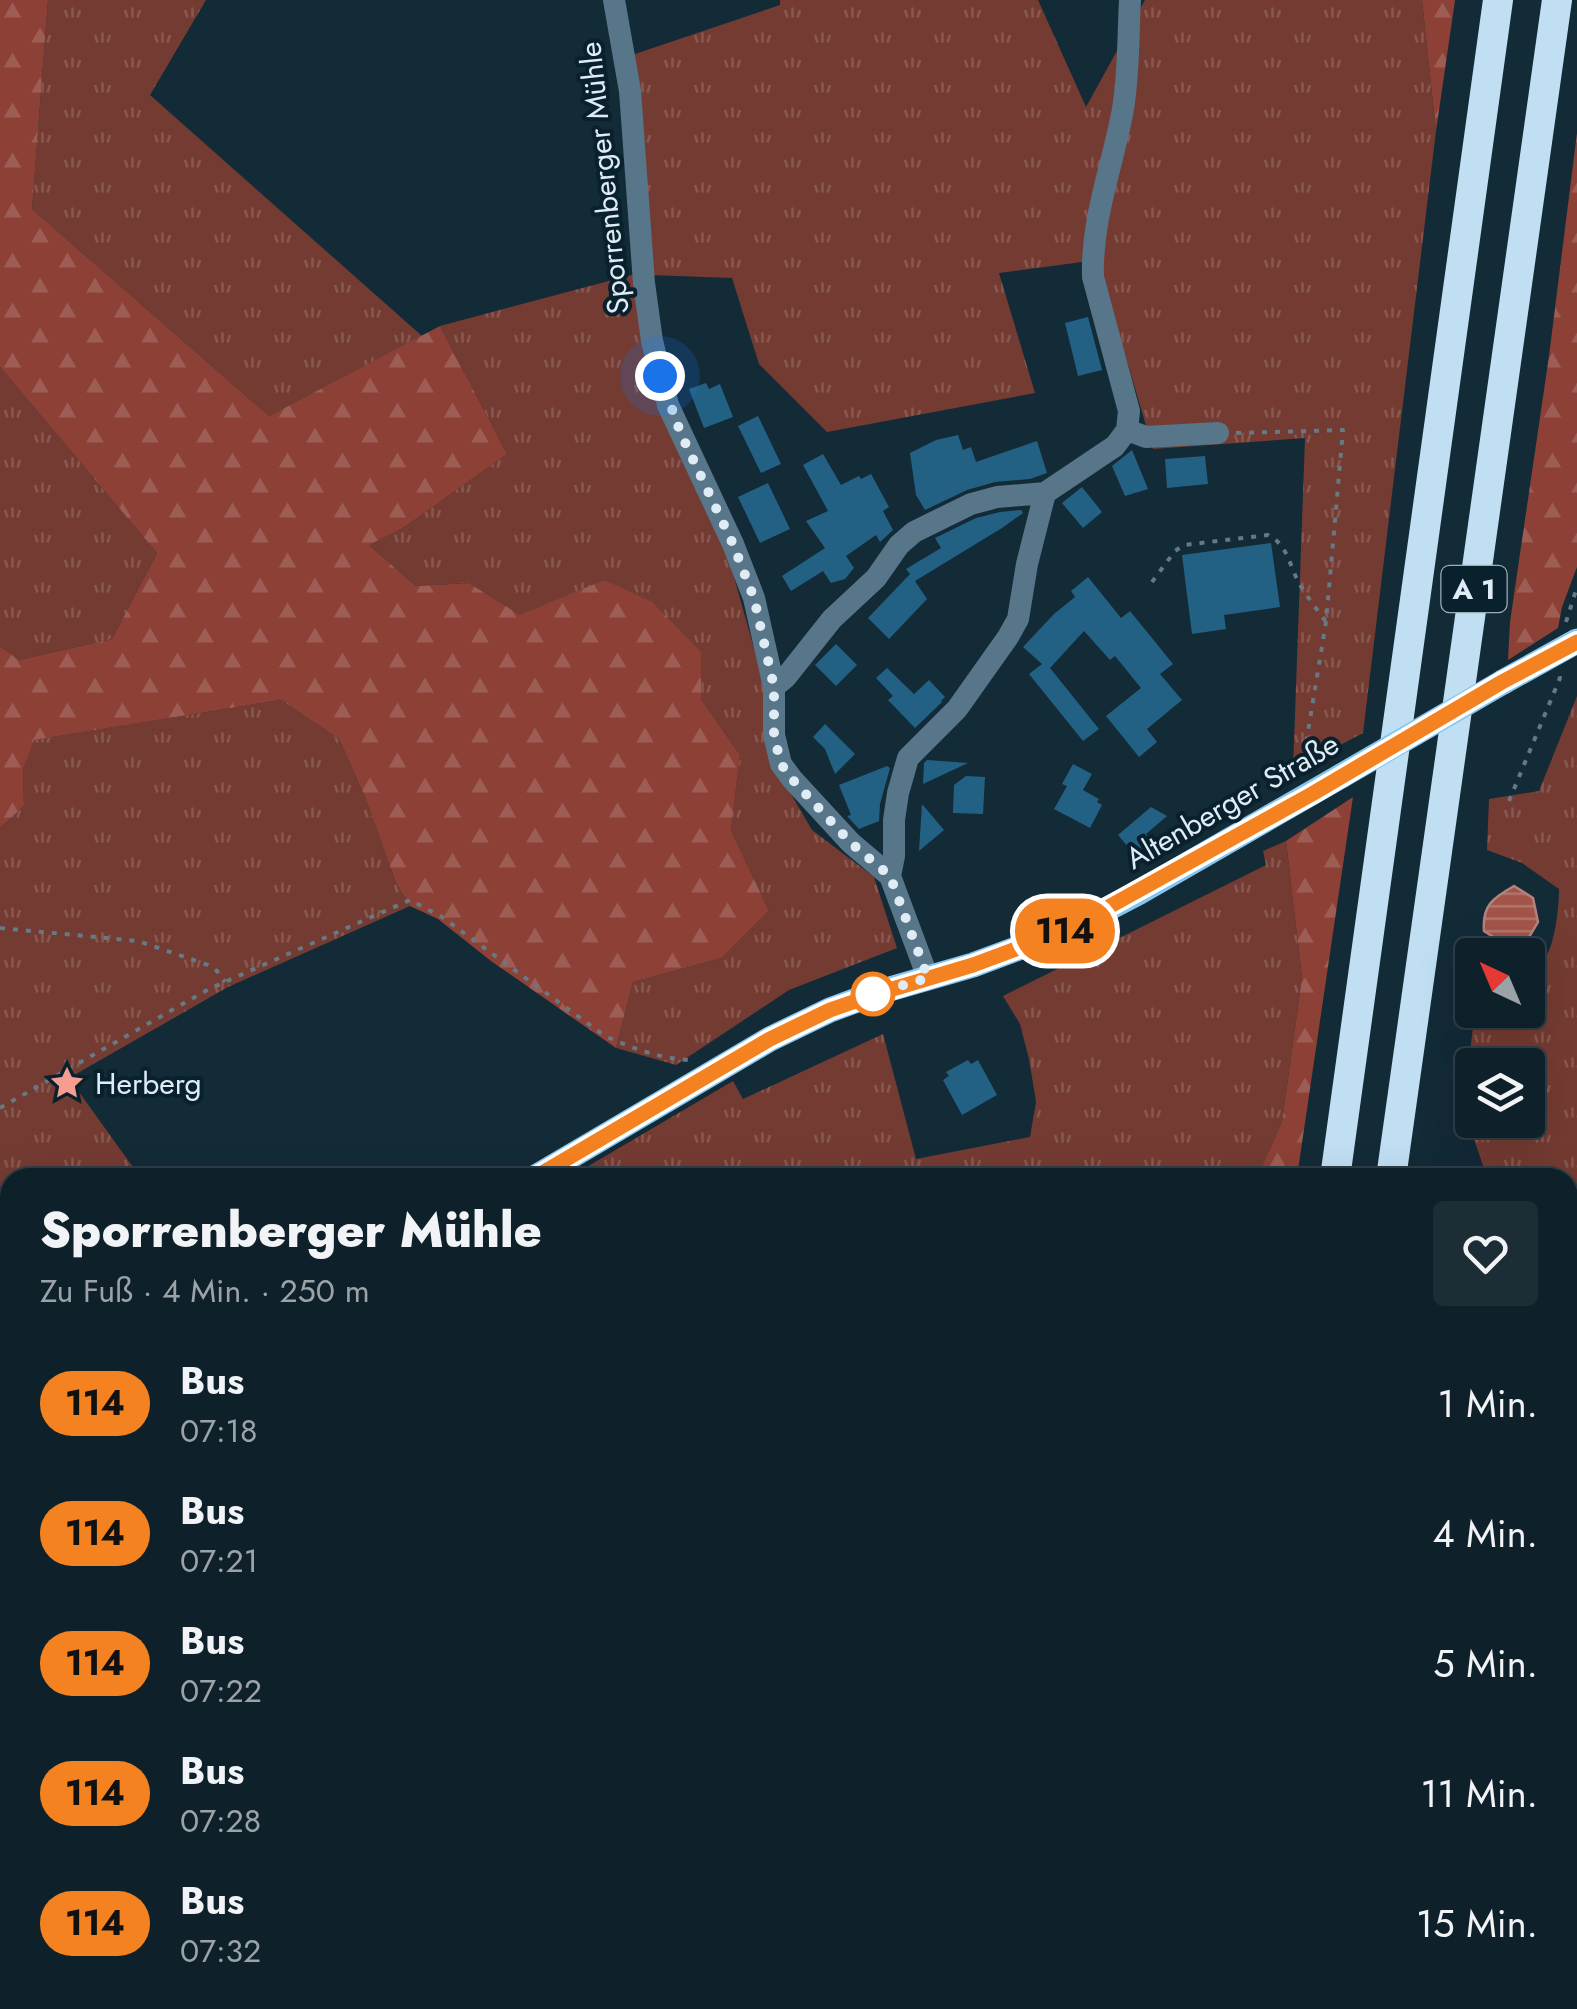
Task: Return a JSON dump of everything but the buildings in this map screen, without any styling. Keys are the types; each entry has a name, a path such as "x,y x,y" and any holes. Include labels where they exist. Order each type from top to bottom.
{"highway":[{"name":"A 1","path":"1336,1168 1498,0"},
{"name":"A 1","path":"1392,1168 1557,0"}],"main road":[{"name":"Altenberger Straße","path":"551,1168 770,1039 830,1010 1018,950 1067,930 1565,648"}],"street":[{"name":"Sporrenberger Mühle","path":"614,0 630,91 652,342 681,434 754,598 774,687 774,736 781,764 851,843 890,876 928,978"},
{"path":"774,687 914,532 971,504 997,497 1045,494 1115,446 1128,430 1128,412 1092,256 1124,105 1130,0"},
{"path":"1128,430 1146,437 1218,433"},
{"name":"Sporrenberger Mühle","path":"890,876 894,820 904,769 916,747 957,709 1013,628 1045,494"}],"path":[{"path":"1218,433 1343,430 1326,622 1303,762 1312,794"},
{"path":"1152,582 1184,545 1268,535 1288,556 1298,581 1326,622"},
{"path":"1509,802 1560,678 1566,617 1577,587"},
{"path":"0,1108 208,989 410,900 442,917 605,1036 668,1058 695,1060 710,1075"},
{"path":"0,928 138,941 208,965 226,982"}],"green space":[{"path":"0,0 48,0 32,209 269,416 440,326 507,454 406,526 369,545 416,586 469,583 520,615 604,580 652,602 701,652 701,699 740,755 731,830 769,911 722,958 633,982 616,1048 438,919 410,906 396,883 339,739 281,700 34,740 23,769 24,806 0,828 0,646 19,660 112,639 157,553 0,367"},
{"path":"48,0 206,0 150,95 422,336 269,416 32,209"},
{"path":"780,0 1038,0 1086,107 1145,0 1422,0 1436,131 1363,733 1293,770 1305,438 1153,449 1097,260 999,273 1035,393 827,432 759,364 732,278 649,275 629,56 780,5"},
{"path":"1422,0 1455,0 1436,131"},
{"path":"1577,133 1577,567 1558,628 1508,660 1510,622"},
{"path":"635,274 724,541 760,670 778,772 812,830 874,877 897,948 789,990 676,1065 616,1048 633,982 722,958 769,911 731,830 740,755 701,699 701,652 604,580 521,616 469,583 416,586 368,544 406,526 507,454 440,326"},
{"path":"0,367 157,553 112,639 19,660 0,646"},
{"path":"1577,696 1577,1168 1484,1168 1474,1138 1545,1138 1545,1048 1471,1048 1473,1028 1545,1028 1545,958 1559,897 1559,889 1522,863 1487,850 1489,799 1539,791"},
{"path":"281,700 339,739 396,883 410,906 228,987 69,1078 134,1168 0,1168 0,828 24,806 23,769 33,740"},
{"path":"1353,797 1298,1168 1261,1168 1282,1122 1302,977 1286,841"},
{"path":"1286,841 1302,977 1282,1122 1261,1168 585,1168 733,1081 743,1099 883,1034 916,1159 1030,1137 1036,1102 1029,1059 1020,1024 1003,996 1266,865 1263,851"}],"shaded area":[{"path":"1514,886 1533,898 1538,922 1529,938 1495,938 1484,931 1490,903"}],"bus line":[{"name":"114","path":"551,1168 770,1039 830,1010 1018,950 1067,930 1577,642"}],"place":[{"name":"Herberg","path":"67,1083"}],"route":[{"path":"660,376 668,405 754,598 774,687 774,736 781,764 851,843 890,876 928,978 873,994"}]}
